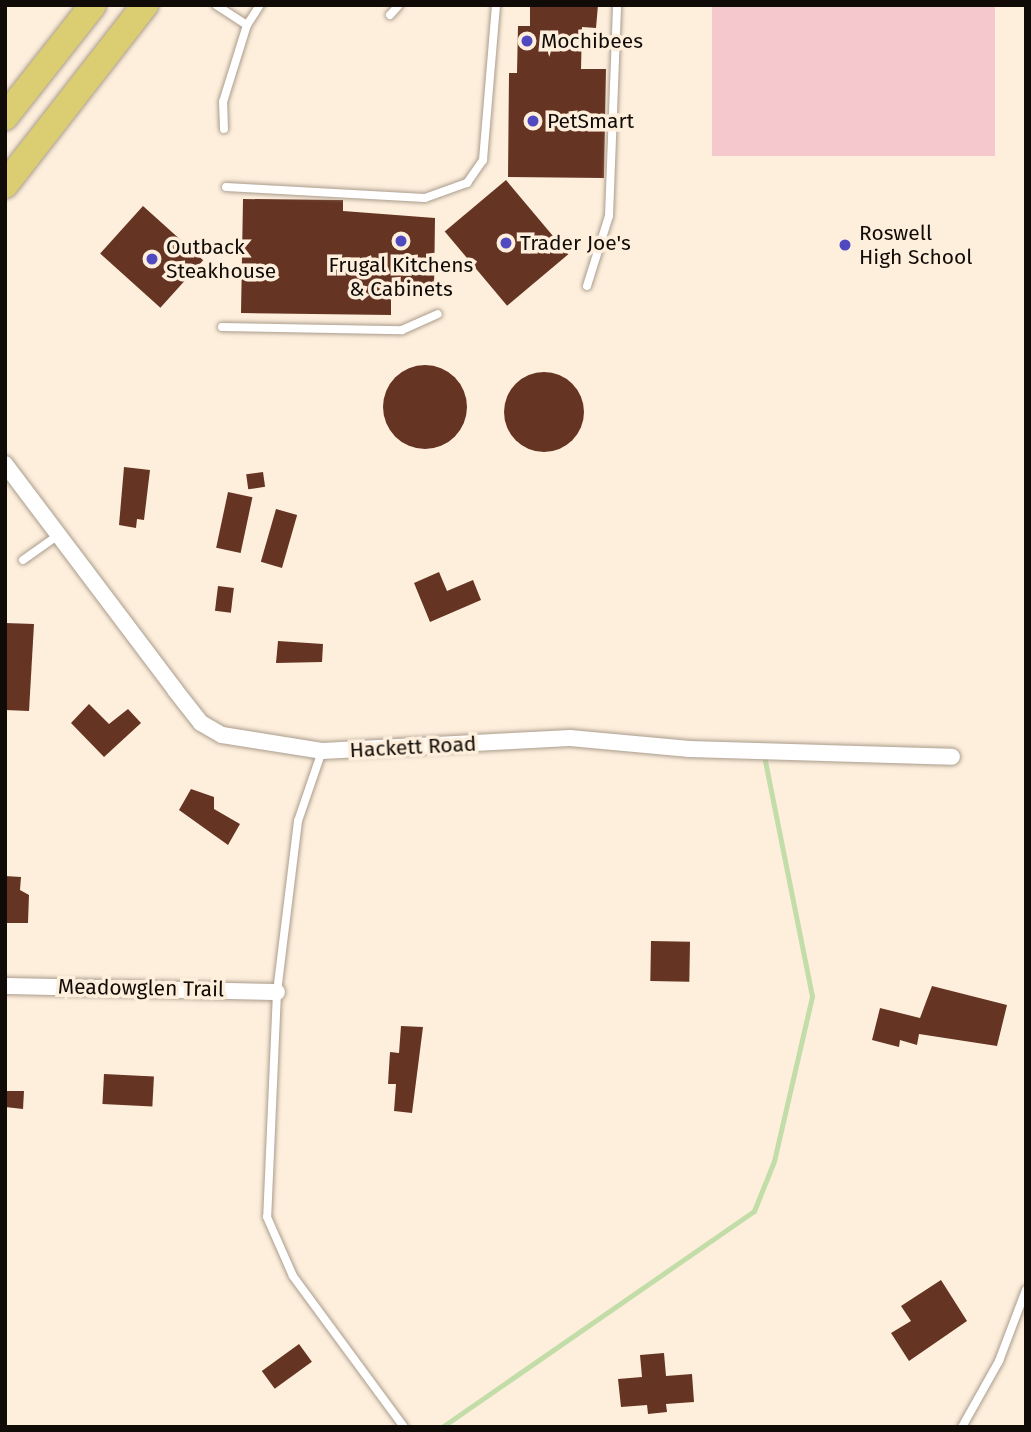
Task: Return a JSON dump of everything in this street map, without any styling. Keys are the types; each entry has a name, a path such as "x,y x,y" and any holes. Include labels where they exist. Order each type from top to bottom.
{"main road":[{"path":"5,117 93,5"},
{"path":"5,185 145,5"}],"street":[{"name":"Hackett Road","path":"5,464 201,723 222,734 322,751 570,737 690,749 952,757"},
{"name":"Meadowglen Trail","path":"5,986 277,992"}],"lane":[{"path":"216,5 247,25"},
{"path":"224,129 223,102 247,25 260,5"},
{"path":"390,15 398,5"},
{"path":"226,187 425,198 467,183 483,160 496,5"},
{"path":"587,286 609,216 617,5"},
{"path":"222,327 402,330 438,314"},
{"path":"23,560 57,536"},
{"path":"322,751 298,821 277,992 267,1217 293,1276 404,1427"},
{"path":"962,1427 999,1361 1026,1290"}],"shaded area":[{"path":"712,5 995,5 995,156 712,156"}],"building":[{"path":"530,5 598,5 596,28 582,27 581,69 606,69 604,178 508,177 509,73 517,73 518,26 530,26"},
{"name":"Trader Joe's","path":"506,180 568,254 507,306 445,231"},
{"path":"243,199 343,200 343,211 435,218 434,293 391,293 391,315 241,313"},
{"name":"Outback Steakhouse","path":"143,206 203,260 160,308 100,254"},
{"path":"425,365 441,368 455,377 464,391 467,407 464,423 455,437 441,446 425,449 409,446 395,437 386,423 383,407 386,391 395,377 409,368"},
{"path":"536,372 552,372 566,378 578,390 584,404 584,420 578,434 566,446 552,452 536,452 522,446 510,434 504,420 504,404 510,390 522,378"},
{"path":"124,467 150,470 144,520 137,519 136,528 119,525"},
{"path":"263,472 265,487 248,489 246,474"},
{"path":"228,492 252,497 241,553 216,548"},
{"path":"276,509 297,515 282,568 261,562"},
{"path":"439,572 447,591 473,580 481,600 430,622 414,583"},
{"path":"218,586 234,588 231,613 215,611"},
{"path":"5,623 34,624 29,711 5,710"},
{"path":"278,641 323,644 322,662 276,663"},
{"path":"89,704 109,724 128,709 141,723 104,757 71,723"},
{"path":"191,789 214,797 214,809 240,824 228,845 179,810"},
{"path":"5,876 21,877 20,890 29,895 28,923 7,923"},
{"path":"651,941 690,942 689,982 650,981"},
{"path":"932,986 1007,1005 997,1046 919,1034 917,1045 900,1040 899,1047 872,1040 880,1008 920,1018"},
{"path":"401,1026 423,1027 412,1113 394,1111 396,1084 388,1084 390,1052 399,1053"},
{"path":"104,1074 154,1077 152,1107 102,1104"},
{"path":"5,1091 24,1091 23,1109 5,1107"},
{"path":"941,1280 967,1321 909,1361 891,1333 911,1321 901,1306"},
{"path":"299,1344 312,1362 275,1389 262,1371"},
{"path":"664,1353 666,1376 692,1374 694,1402 666,1404 667,1412 648,1414 647,1405 621,1407 618,1379 642,1377 640,1355"}],"waterway":[{"path":"442,1427 754,1211 774,1161 812,996 765,761"}],"place":[{"name":"Mochibees","path":"527,41"},
{"name":"PetSmart","path":"533,121"},
{"name":"Frugal Kitchens & Cabinets","path":"401,241"},
{"name":"Trader Joe's","path":"506,243"},
{"name":"Roswell High School","path":"845,245"},
{"name":"Outback Steakhouse","path":"152,259"}]}
